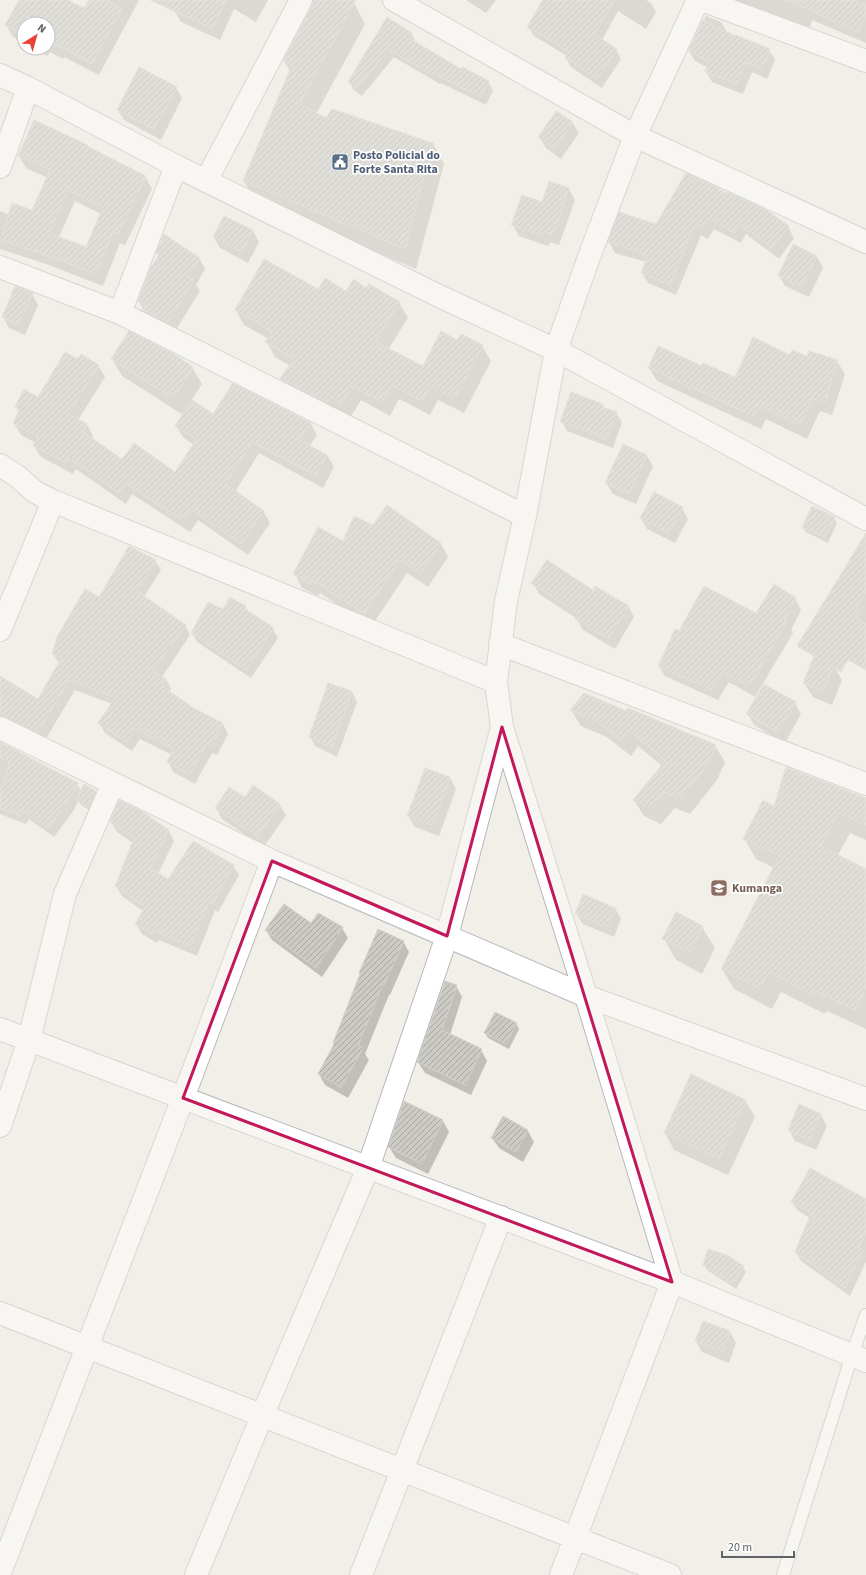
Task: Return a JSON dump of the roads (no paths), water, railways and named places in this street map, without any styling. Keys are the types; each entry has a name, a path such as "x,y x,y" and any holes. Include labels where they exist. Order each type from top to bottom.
{"street":[{"path":"206,181 301,0"},
{"path":"394,0 635,136 866,242"},
{"path":"561,1575 672,1282 586,996 502,728 496,682 506,601 525,516 556,350 589,257 635,136 698,0"},
{"path":"702,0 866,61"},
{"path":"0,75 28,88 206,181 439,296 556,350 866,519"},
{"path":"0,167 28,88"},
{"path":"120,313 176,166"},
{"path":"0,267 120,313 525,516"},
{"path":"0,464 17,476 35,492 53,501 496,682"},
{"path":"1,622 53,501"},
{"path":"500,644 866,784"},
{"path":"0,728 272,861 586,996 866,1099"},
{"path":"196,1575 368,1168 447,936 502,728"},
{"path":"0,1126 29,1040 65,894 113,783"},
{"path":"0,1573 183,1098 272,861"},
{"path":"0,1029 672,1282 859,1358"},
{"path":"361,1575 501,1218"},
{"path":"0,1313 670,1575"}],"lane":[{"path":"783,1575 859,1358 866,1315"}],"place":[{"name":"Posto Policial do Forte Santa Rita","path":"340,162"},
{"name":"Kumanga","path":"719,888"}]}
